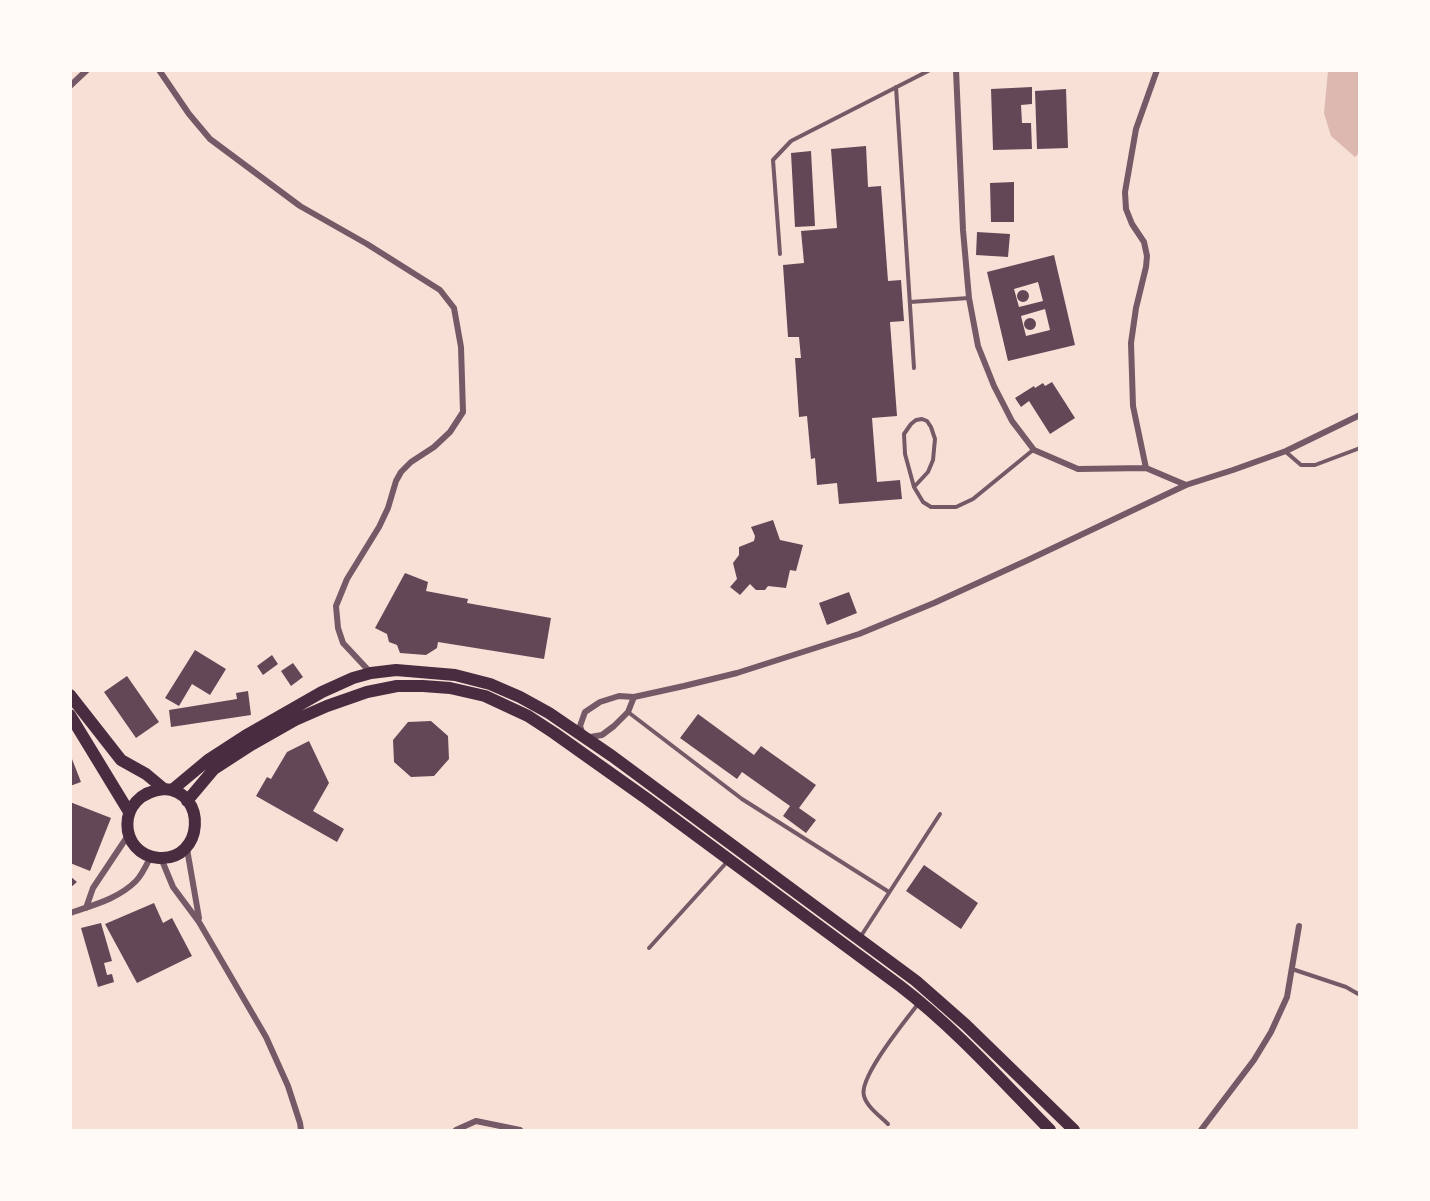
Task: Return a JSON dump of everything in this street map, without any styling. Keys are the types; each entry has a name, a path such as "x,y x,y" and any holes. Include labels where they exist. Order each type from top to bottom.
{"main road":[{"path":"70,695 121,760 146,774 168,789 187,801 195,813 196,825 193,837 186,847 170,857 156,857 141,851 129,834 127,823 129,812 135,802 153,790 168,789 245,736 322,692 354,678 396,670 455,675 490,684 520,697 549,713 621,762 916,981 966,1025 1074,1131"},
{"path":"187,801 214,769 295,720 327,706 367,692 397,686 450,688 485,696 528,716 647,799 920,1001 990,1067 1050,1131"},
{"path":"70,715 129,812"}],"street":[{"path":"70,86 87,70"},
{"path":"159,70 189,114 210,139 300,206 367,244 440,290 454,308 461,347 463,412 450,432 401,472 379,527 347,579 336,606 338,628 343,643 371,673"},
{"path":"956,70 963,230 969,298 978,346 994,386 1012,421 1034,450 1078,470 1146,468 1186,485"},
{"path":"1146,468 1133,406 1131,343 1147,256 1144,242 1132,224 1126,209 1125,192 1136,129 1157,70"},
{"path":"634,697 628,712 614,726 602,735 584,738 580,726 585,712 600,702 619,696 634,697 737,673 859,634 1008,570 1186,485 1286,451 1359,415"},
{"path":"86,908 93,888 129,834"},
{"path":"186,847 199,922"},
{"path":"70,913 108,900 124,891 137,880 156,857 173,887 199,922 266,1037 288,1086 301,1131"},
{"path":"1201,1131 1254,1060 1271,1032 1287,997 1299,926"},
{"path":"456,1131 476,1121 520,1131"}],"lane":[{"path":"780,254 773,159 791,141 930,70"},
{"path":"896,87 914,368"},
{"path":"910,302 969,298"},
{"path":"914,487 928,472 933,460 934,439 927,421 916,420 904,434 905,454 914,487 923,502 931,507 956,507 973,499 1034,450"},
{"path":"1286,451 1301,465 1315,465 1359,448"},
{"path":"628,712 742,799 889,892"},
{"path":"859,940 940,814"},
{"path":"649,948 729,860"},
{"path":"1292,969 1346,987 1359,995"},
{"path":"888,1124 869,1105 863,1094 864,1084 889,1043 920,1001"}],"shaded area":[{"path":"1328,71 1359,71 1359,153 1355,157 1331,136 1324,113"}],"building":[{"path":"1032,87 1032,104 1021,105 1022,123 1031,123 1032,149 993,150 991,89"},
{"path":"1066,89 1068,148 1037,149 1035,91"},
{"path":"866,146 868,187 881,186 888,281 901,280 904,321 890,322 897,416 872,418 877,482 900,480 902,499 839,504 837,483 817,485 815,458 811,459 807,416 799,417 795,358 801,358 799,337 788,337 783,265 804,263 801,231 837,228 831,149"},
{"path":"811,151 815,226 795,227 791,153"},
{"path":"1014,182 1014,222 991,222 990,183"},
{"path":"977,232 1010,234 1008,257 976,255"},
{"path":"1054,255 1075,345 1008,361 987,272","holes":["1038,282 1043,301 1019,307 1014,289","1045,309 1050,330 1026,336 1021,316"]},
{"path":"1025,290 1029,296 1025,302 1021,302 1017,294"},
{"path":"1032,318 1036,324 1032,330 1028,330 1024,322"},
{"path":"1052,382 1075,418 1050,434 1029,401 1021,407 1015,398 1034,386 1035,388 1043,383 1045,386"},
{"path":"773,520 780,540 803,545 796,571 790,570 786,588 768,586 765,590 756,590 750,584 740,595 730,587 737,579 733,563 739,555 739,547 754,541 755,536 751,527"},
{"path":"405,573 428,582 426,591 468,599 467,603 551,618 544,659 438,642 437,648 426,655 400,653 397,645 389,642 387,634 375,628"},
{"path":"849,592 857,613 827,625 819,603"},
{"path":"195,650 226,669 210,695 192,684 179,706 165,698"},
{"path":"272,655 278,664 263,675 257,666"},
{"path":"293,663 303,677 291,686 281,671"},
{"path":"127,676 159,722 136,738 104,692"},
{"path":"248,691 251,715 171,727 169,710 237,699 236,693"},
{"path":"698,714 754,755 761,746 816,785 799,808 816,820 806,833 783,816 790,806 742,772 737,779 680,738"},
{"path":"431,721 448,736 449,759 434,776 411,777 394,762 393,740 408,722"},
{"path":"309,741 329,783 313,811 344,829 337,842 256,796 267,777 271,779 287,752"},
{"path":"70,754 81,782 70,786"},
{"path":"70,802 111,818 90,871 70,863"},
{"path":"924,865 978,903 961,929 906,891"},
{"path":"70,876 77,882 70,888"},
{"path":"154,903 163,923 172,918 192,956 137,983 105,924"},
{"path":"101,923 112,961 104,963 107,975 112,974 114,982 98,987 81,928"}]}
